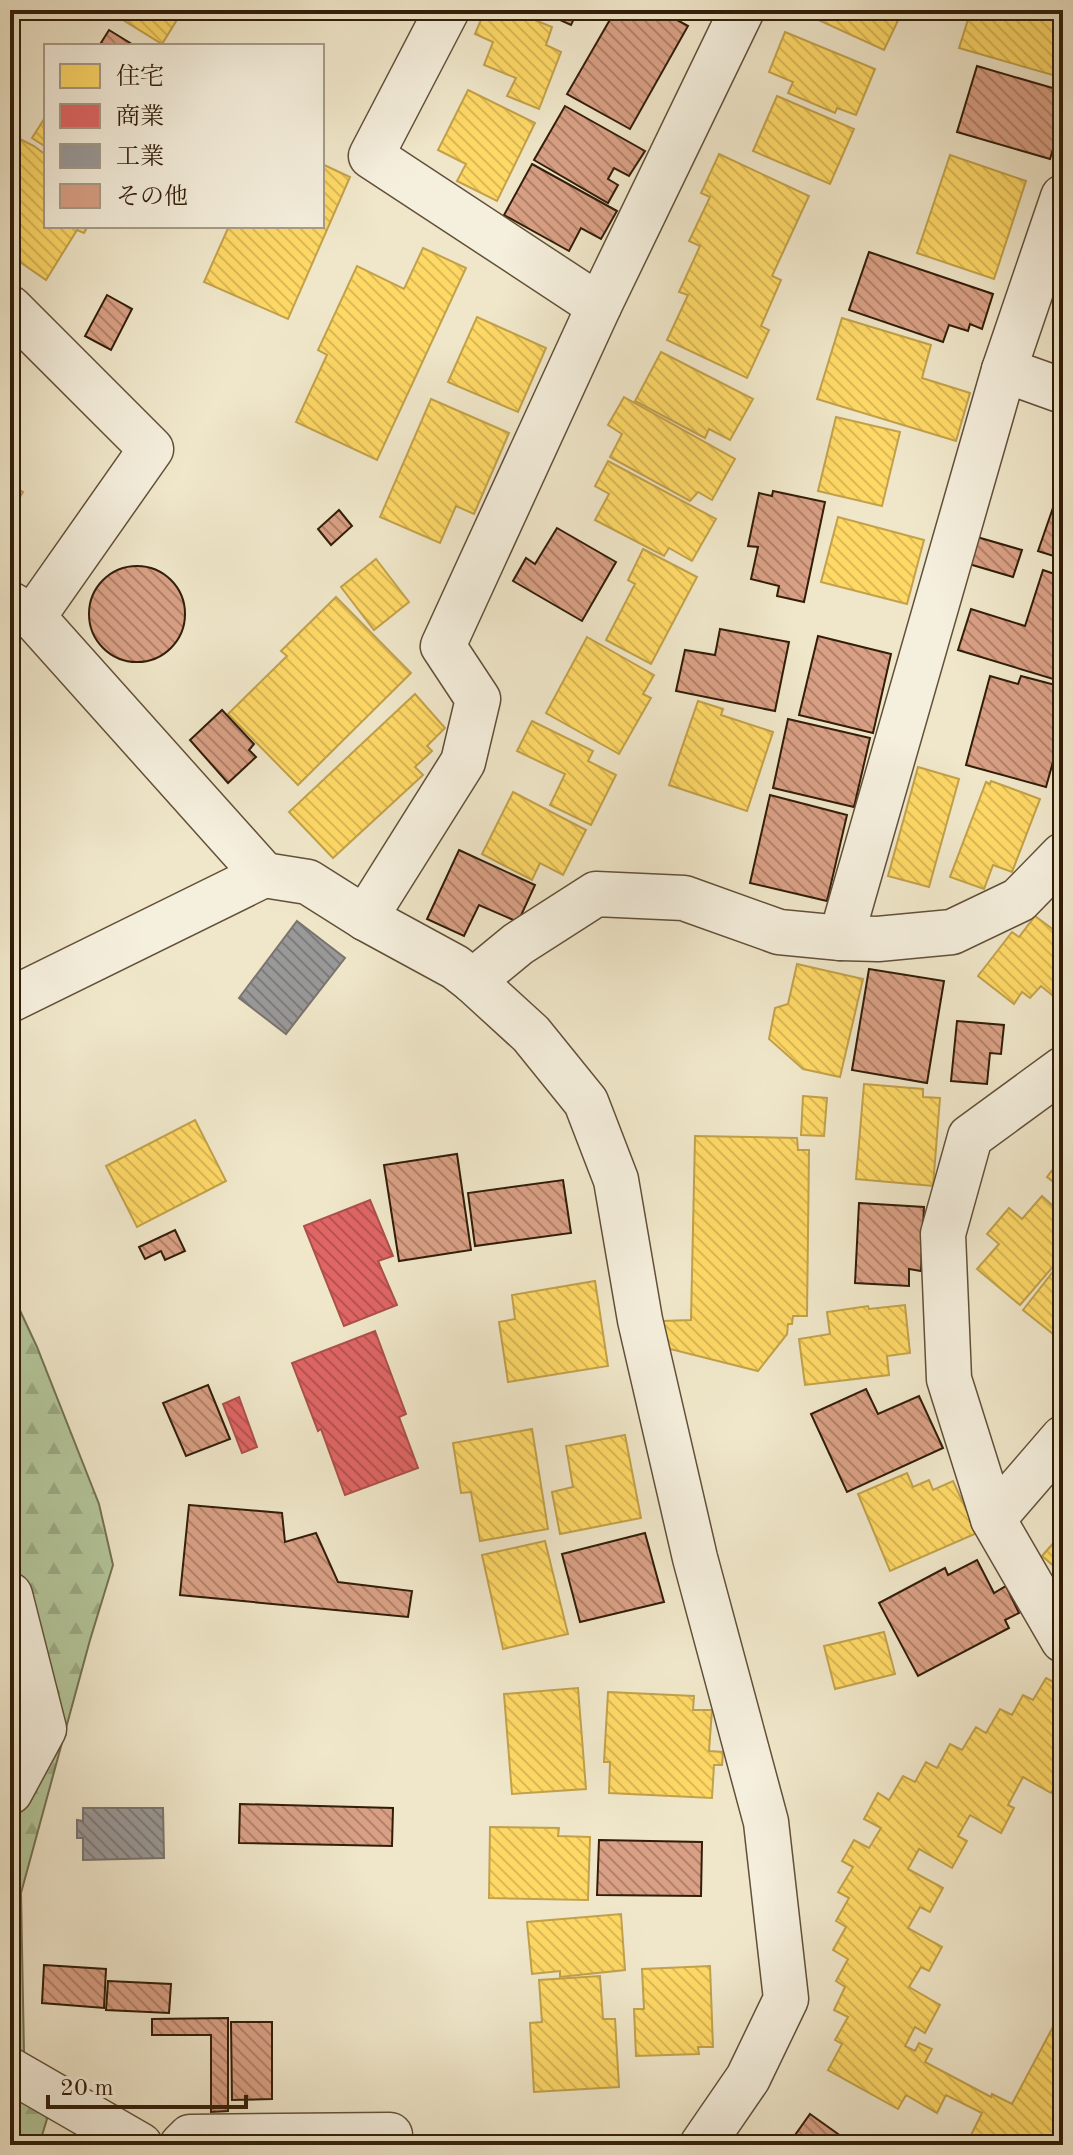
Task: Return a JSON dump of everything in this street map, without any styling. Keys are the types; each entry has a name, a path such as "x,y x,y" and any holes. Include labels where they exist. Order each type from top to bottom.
{"street":[{"path":"447,10 371,156 599,306"},
{"path":"365,918 463,762 478,699 443,646 729,15"},
{"path":"841,938 1004,370 1063,197"},
{"path":"10,308 151,449 21,610 264,875"},
{"path":"1004,370 1063,391"},
{"path":"473,981 518,944 596,894 684,898 779,932 878,939 952,932 1019,900 1063,855"},
{"path":"10,1000 264,875 308,882 365,918 455,967 473,981 531,1034 586,1102 616,1180 640,1320 695,1558 766,1822 786,1999 748,2078 702,2145"},
{"path":"1063,1069 970,1137 943,1234 949,1379 993,1519 1063,1640"},
{"path":"993,1519 1063,1438"},
{"path":"10,1595 44,1729 10,1792"},
{"path":"10,2070 140,2145"},
{"path":"182,2145 190,2137 390,2135 390,2145"}],"green space":[{"path":"10,1289 37,1347 99,1504 113,1565 21,1893 24,2054 47,2119 39,2145 10,2145"}],"building: 住宅":[{"path":"107,10 183,10 162,44"},
{"path":"485,10 511,10 552,27 546,45 561,52 539,109 507,96 516,78 484,65 493,42 475,34"},
{"path":"817,10 903,10 884,50 814,18"},
{"path":"971,10 1063,10 1063,78 959,48"},
{"path":"785,32 875,69 856,115 837,108 835,113 788,93 793,82 769,72"},
{"path":"468,90 535,123 497,201 457,181 466,164 438,150"},
{"path":"777,96 854,129 830,184 753,151"},
{"path":"44,119 44,146 32,138"},
{"path":"10,134 44,154 44,228 87,228 84,233 77,230 46,280 10,255 10,222 19,210 10,203"},
{"path":"719,154 809,196 772,276 781,280 761,326 769,330 747,378 667,340 688,295 679,292 700,246 689,241 710,197 701,193"},
{"path":"950,155 1026,181 994,279 917,253"},
{"path":"324,165 350,177 288,319 204,282 228,228 324,228"},
{"path":"423,248 466,268 377,460 296,422 327,355 318,350 357,266 404,289"},
{"path":"477,317 546,348 518,412 448,382"},
{"path":"842,318 931,345 922,378 970,393 956,441 817,399"},
{"path":"661,352 753,399 730,440 709,429 705,438 635,401"},
{"path":"624,397 735,459 712,500 698,492 690,501 610,457 622,434 608,425"},
{"path":"431,399 509,433 474,514 456,506 440,543 380,517"},
{"path":"836,417 900,432 882,506 818,491"},
{"path":"608,461 716,519 692,561 669,548 664,556 595,520 609,494 595,486"},
{"path":"10,484 23,492 10,513"},
{"path":"838,517 924,540 907,604 821,582"},
{"path":"643,549 697,577 651,664 606,640 635,584 628,580"},
{"path":"376,559 409,602 374,630 341,587"},
{"path":"336,597 411,673 298,785 228,714 287,656 281,651"},
{"path":"587,637 654,675 643,694 651,698 619,754 546,713"},
{"path":"415,694 445,728 427,746 432,751 415,767 423,775 333,858 289,812"},
{"path":"698,701 723,709 721,715 773,732 747,811 669,785"},
{"path":"532,721 593,751 588,761 616,775 591,825 550,805 565,774 517,751"},
{"path":"918,767 959,779 929,887 888,876"},
{"path":"991,781 1040,799 1012,872 993,865 984,889 950,877 986,782 990,784"},
{"path":"513,792 586,830 563,875 540,863 532,880 482,854"},
{"path":"1035,916 1058,933 1063,927 1063,1004 1041,986 1030,998 1022,992 1014,1004 978,976 1012,932 1019,937"},
{"path":"797,964 863,979 840,1077 803,1069 769,1039 775,1008 788,1004"},
{"path":"864,1084 923,1089 923,1097 940,1098 933,1186 856,1179"},
{"path":"803,1096 827,1098 824,1136 801,1135"},
{"path":"195,1120 226,1181 137,1227 106,1166"},
{"path":"695,1136 797,1138 798,1150 809,1150 807,1316 793,1316 787,1334 758,1371 666,1348 663,1321 691,1320"},
{"path":"1063,1156 1063,1189 1047,1177"},
{"path":"1042,1196 1063,1215 1063,1255 1020,1305 977,1269 999,1244 987,1234 1009,1208 1022,1219"},
{"path":"1052,1273 1063,1282 1063,1342 1023,1310"},
{"path":"595,1281 608,1366 508,1382 499,1322 515,1319 512,1295"},
{"path":"905,1305 910,1353 887,1356 889,1375 805,1385 799,1339 830,1334 827,1312"},
{"path":"532,1429 548,1529 480,1541 471,1492 461,1493 453,1443"},
{"path":"625,1435 641,1518 560,1534 552,1492 573,1487 566,1446"},
{"path":"907,1473 913,1487 929,1480 933,1490 953,1481 977,1533 890,1571 858,1494"},
{"path":"1063,1532 1063,1574 1042,1556"},
{"path":"545,1541 568,1634 503,1649 482,1555"},
{"path":"884,1632 895,1674 835,1689 824,1646"},
{"path":"1046,1678 1063,1687 1063,1757 1055,1771 1063,1774 1051,1793 1023,1777 1008,1805 1014,1808 1001,1833 970,1815 958,1836 967,1841 952,1868 919,1849 908,1869 943,1888 930,1912 920,1907 908,1928 942,1947 929,1971 921,1967 909,1987 940,2005 925,2033 915,2027 905,2046 915,2051 919,2043 932,2049 925,2062 991,2097 992,2094 1012,2104 1063,2008 1063,2145 986,2145 970,2137 982,2113 946,2095 937,2113 906,2095 898,2109 828,2070 842,2044 835,2040 848,2017 834,2010 845,1987 836,1981 848,1959 833,1950 846,1927 836,1921 849,1898 838,1892 853,1867 842,1861 854,1840 869,1848 881,1828 864,1819 878,1793 889,1800 903,1776 915,1782 926,1762 937,1768 950,1744 962,1750 976,1727 986,1733 1000,1709 1012,1715 1023,1695 1033,1700"},
{"path":"578,1688 586,1789 512,1794 504,1694"},
{"path":"608,1692 694,1696 693,1710 712,1710 709,1751 723,1752 722,1765 714,1765 712,1798 609,1793 610,1762 604,1762"},
{"path":"490,1827 559,1828 558,1836 590,1837 588,1900 489,1898"},
{"path":"621,1914 625,1970 560,1977 560,1971 532,1974 527,1922"},
{"path":"710,1966 713,2047 698,2047 699,2054 636,2056 634,2009 644,2009 642,1969"},
{"path":"600,1976 603,2019 615,2019 619,2087 534,2092 530,2023 542,2022 539,1980"}],"building: 商業":[{"path":"370,1200 393,1256 378,1261 397,1305 344,1326 304,1226"},
{"path":"375,1331 406,1414 399,1417 418,1468 345,1495 292,1363"},
{"path":"239,1397 257,1447 242,1453 223,1404"}],"building: 工業":[{"path":"297,921 345,958 286,1034 239,998"},
{"path":"83,1808 163,1808 164,1858 83,1860 83,1838 77,1838 77,1820 83,1821"}],"building: その他":[{"path":"538,10 578,10 571,25"},
{"path":"631,10 659,10 688,26 630,129 567,94 615,11 626,18"},
{"path":"109,30 132,44 100,44"},
{"path":"977,66 1063,91 1063,116 1050,159 957,132"},
{"path":"565,106 645,151 629,176 614,168 608,179 618,185 608,203 534,160"},
{"path":"532,164 617,211 601,239 581,228 569,251 504,215"},
{"path":"869,252 993,294 982,329 970,324 968,331 949,325 943,342 849,310"},
{"path":"107,295 132,309 111,350 85,336"},
{"path":"1063,479 1063,559 1038,551"},
{"path":"773,491 825,502 804,602 777,596 779,586 751,579 758,547 748,546 759,493 772,496"},
{"path":"339,510 352,526 331,545 318,529"},
{"path":"557,528 616,562 582,621 513,581 526,558 535,564"},
{"path":"977,537 1022,550 1013,577 969,564"},
{"path":"137,566 155,570 171,580 181,596 185,614 181,632 171,648 155,658 137,662 119,658 103,648 93,632 89,614 93,596 103,580 119,570"},
{"path":"1043,570 1063,577 1063,682 958,650 971,609 1025,626"},
{"path":"720,629 789,642 775,711 676,691 685,650 715,655"},
{"path":"818,636 891,654 873,733 799,715"},
{"path":"990,676 1018,684 1021,676 1063,687 1063,726 1046,787 966,765"},
{"path":"222,710 254,744 249,750 256,757 228,783 190,740"},
{"path":"788,719 870,738 854,807 773,788"},
{"path":"770,795 847,815 827,901 750,883"},
{"path":"459,850 535,885 518,922 479,905 464,936 427,919"},
{"path":"869,969 944,981 927,1083 852,1070"},
{"path":"957,1021 1004,1025 1001,1054 990,1053 987,1084 951,1081"},
{"path":"457,1154 471,1250 399,1261 384,1165"},
{"path":"563,1180 571,1233 475,1246 468,1193"},
{"path":"859,1203 924,1207 921,1271 909,1269 909,1286 855,1283"},
{"path":"175,1230 185,1251 165,1260 161,1251 145,1259 139,1247"},
{"path":"208,1385 230,1439 186,1456 163,1403"},
{"path":"866,1389 878,1414 919,1396 943,1448 847,1492 811,1414"},
{"path":"189,1505 282,1513 285,1542 316,1533 338,1582 412,1591 408,1617 180,1595"},
{"path":"645,1533 664,1602 580,1622 562,1554"},
{"path":"977,1560 994,1593 1006,1586 1019,1613 1005,1620 1009,1628 918,1676 879,1603 945,1568 948,1575"},
{"path":"240,1804 393,1808 392,1846 239,1843"},
{"path":"599,1840 702,1842 701,1896 597,1895"},
{"path":"44,1965 106,1969 104,2008 42,2003"},
{"path":"108,1981 171,1984 169,2013 106,2010"},
{"path":"228,2018 228,2111 211,2112 211,2035 152,2035 152,2019"},
{"path":"231,2022 272,2022 272,2099 232,2100"},
{"path":"810,2114 838,2134 830,2145 788,2145"}]}
